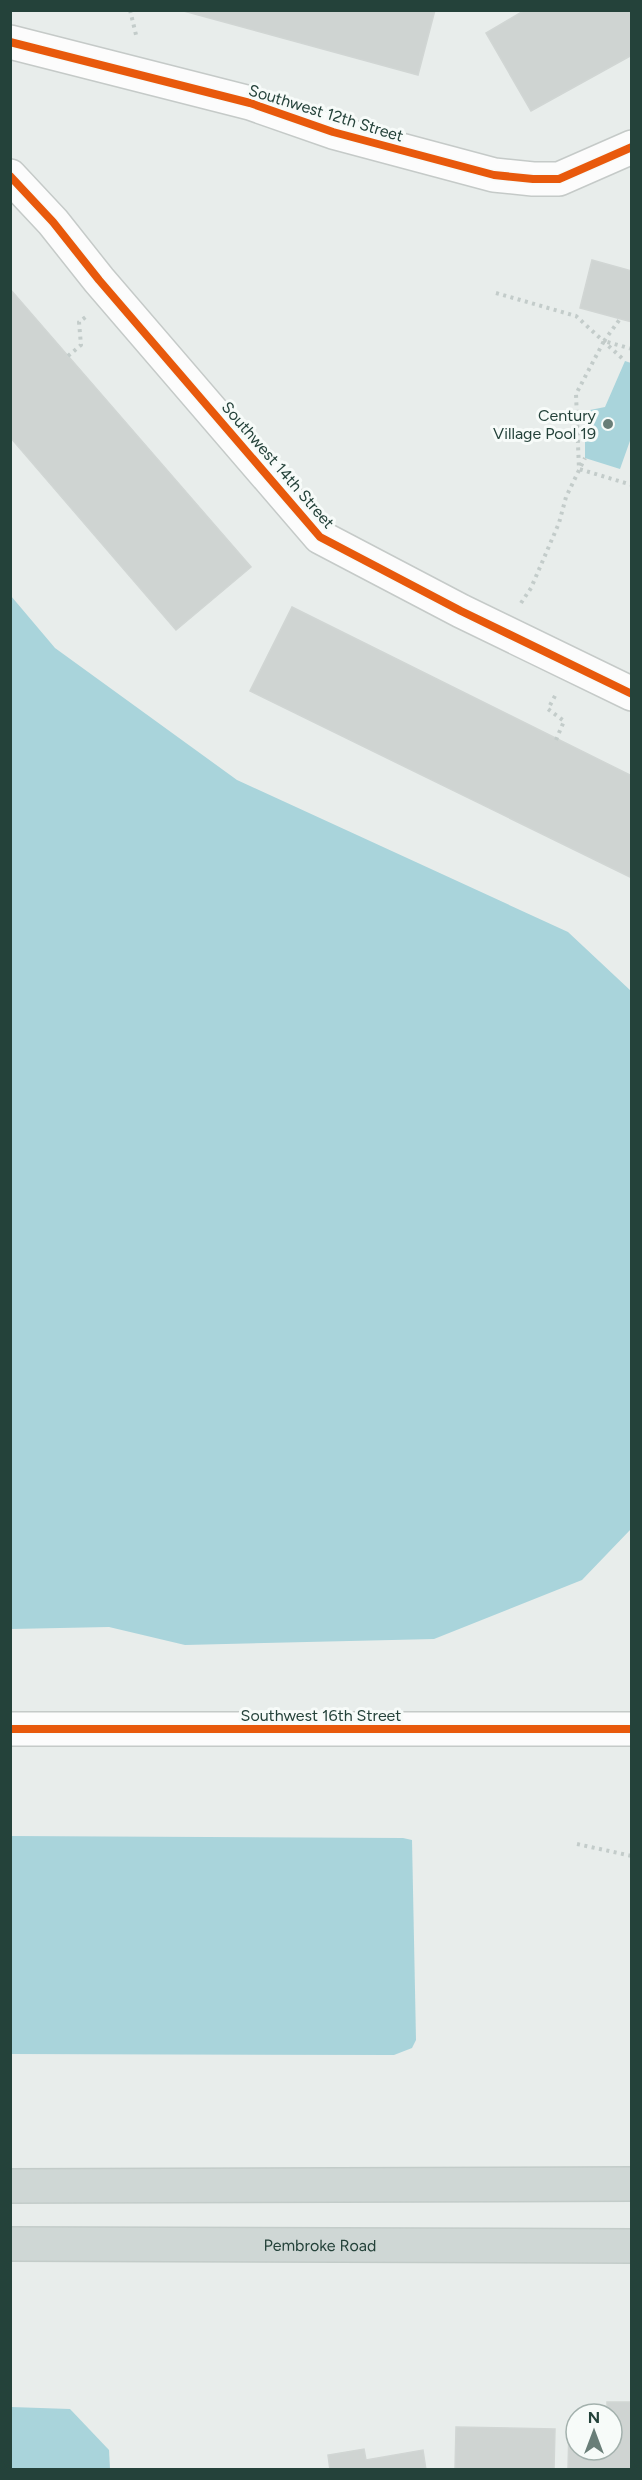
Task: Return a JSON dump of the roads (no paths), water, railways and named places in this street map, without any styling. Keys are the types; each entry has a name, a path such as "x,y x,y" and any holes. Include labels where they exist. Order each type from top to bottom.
{"main road":[{"path":"10,2186 632,2184"},
{"name":"Pembroke Road","path":"10,2244 632,2246"}],"street":[{"name":"Southwest 12th Street","path":"10,42 249,103 333,132 494,175 559,179 632,147"},
{"name":"Southwest 14th Street","path":"10,176 53,222 111,294 320,537 504,632 632,694"},
{"name":"Southwest 16th Street","path":"10,1729 632,1729"}],"water":[{"name":"Century Village Pool 19","path":"625,361 631,363 631,438 620,469 585,458 585,411 605,407"},
{"path":"11,596 55,648 237,780 568,932 631,991 631,1529 582,1580 434,1639 185,1645 109,1627 11,1629"},
{"path":"11,1836 403,1838 412,1840 416,2040 412,2048 394,2055 11,2054"},
{"path":"11,2407 70,2409 109,2450 110,2469 11,2469"}],"place":[{"name":"Century Village Pool 19","path":"608,424"}]}
